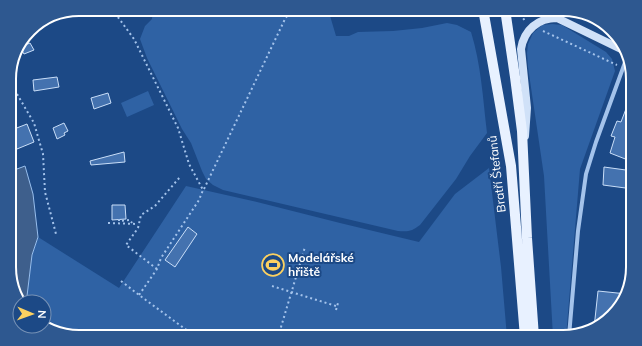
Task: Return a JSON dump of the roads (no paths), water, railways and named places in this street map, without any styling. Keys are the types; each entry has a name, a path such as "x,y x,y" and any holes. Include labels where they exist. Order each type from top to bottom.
{"main road":[{"name":"Bratří Štefanů","path":"484,16 510,166 524,330"},
{"name":"Bratří Štefanů","path":"506,16 520,114 534,330"},
{"path":"553,16 618,48"},
{"path":"523,149 527,126 527,108 521,49 523,40 533,26 543,20 558,18"}],"street":[{"path":"570,330 578,231 586,174 596,142 624,67"}],"place":[{"name":"Modelářské hřiště","path":"273,265"}]}
